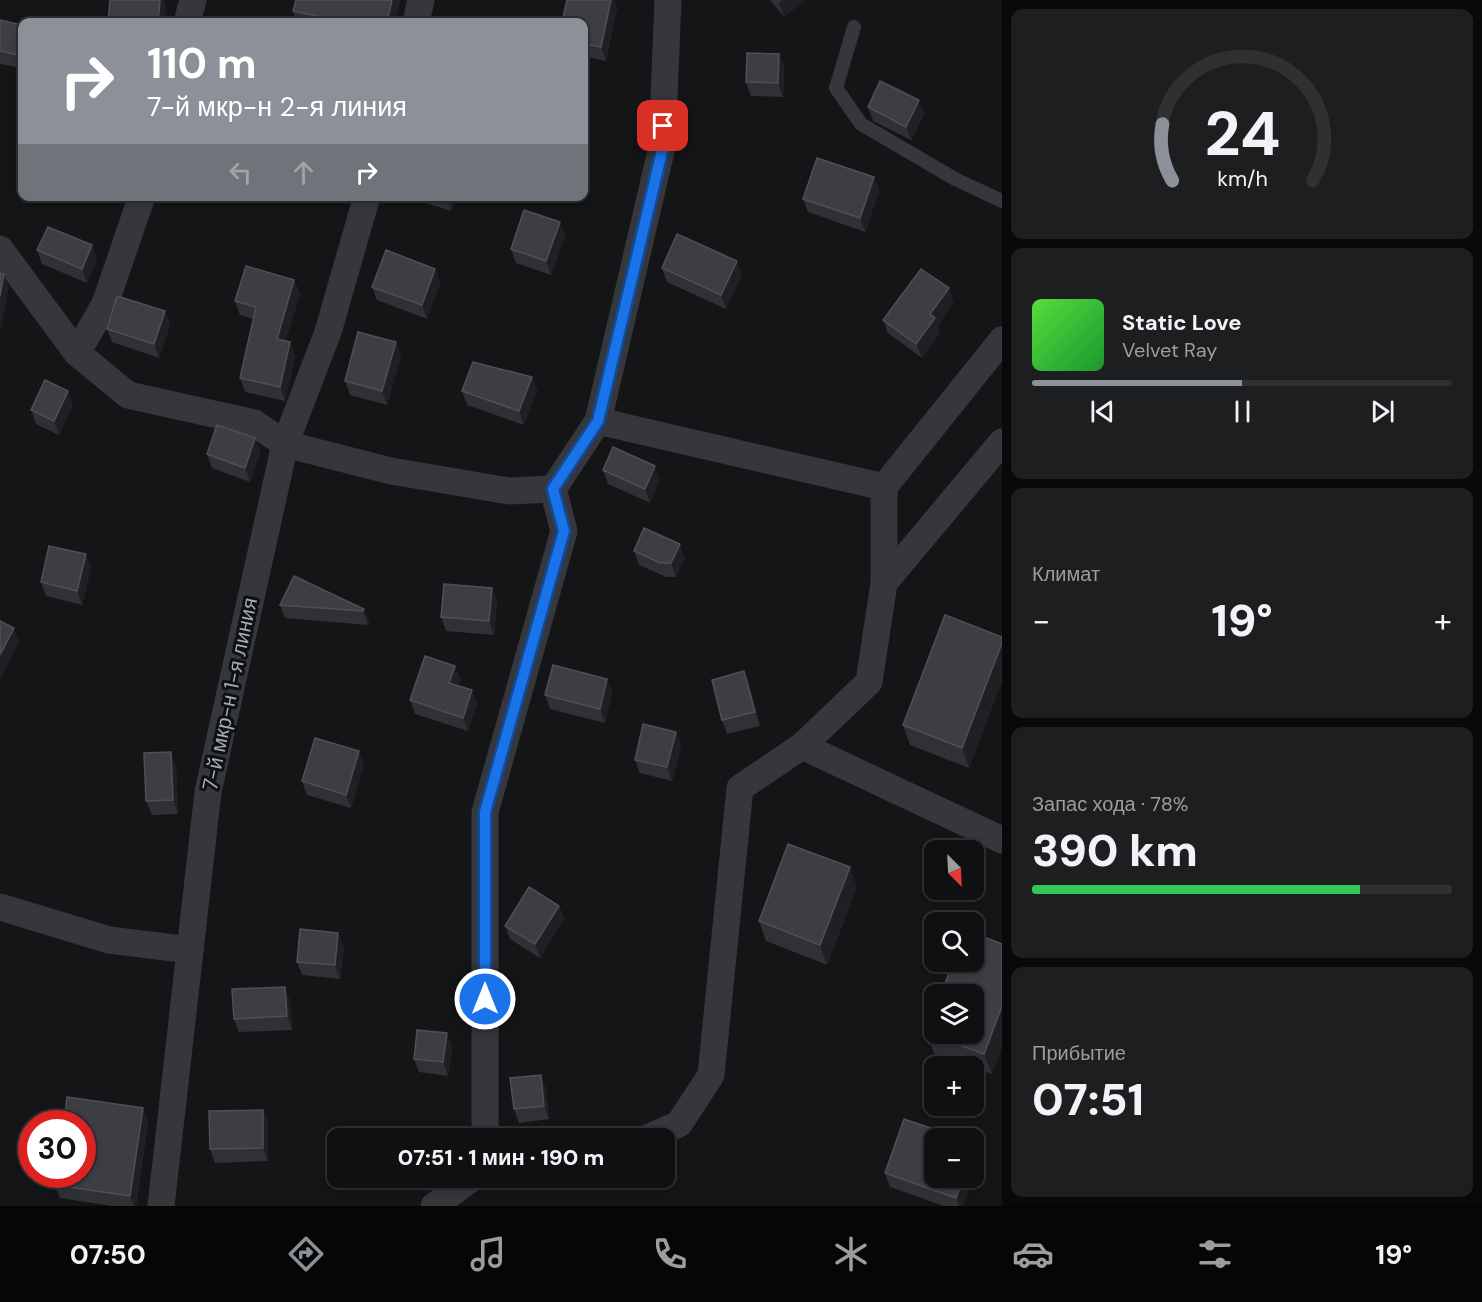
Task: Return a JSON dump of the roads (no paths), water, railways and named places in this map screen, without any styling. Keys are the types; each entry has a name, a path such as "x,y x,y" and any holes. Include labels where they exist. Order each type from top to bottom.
{"street":[{"path":"188,18 193,0"},
{"path":"417,18 421,0"},
{"path":"485,1128 485,812 564,531 553,489 598,421 663,147 668,0"},
{"path":"77,353 105,304 140,201"},
{"name":"7-й мкр-н 1-я линия","path":"161,1206 208,792 285,444 328,332 366,201"},
{"path":"0,249 77,353 128,395 254,423 285,444 391,471 509,491 553,489"},
{"path":"670,1128 679,1124 711,1075 740,788 802,746 869,682 884,583 884,487 1002,340"},
{"path":"598,421 884,487"},
{"path":"884,583 1002,442"},
{"path":"802,746 1002,840"},
{"path":"0,907 109,940 190,950"},
{"path":"434,1206 458,1188"}],"lane":[{"path":"854,27 836,88 861,124 955,179 1002,201"}]}
